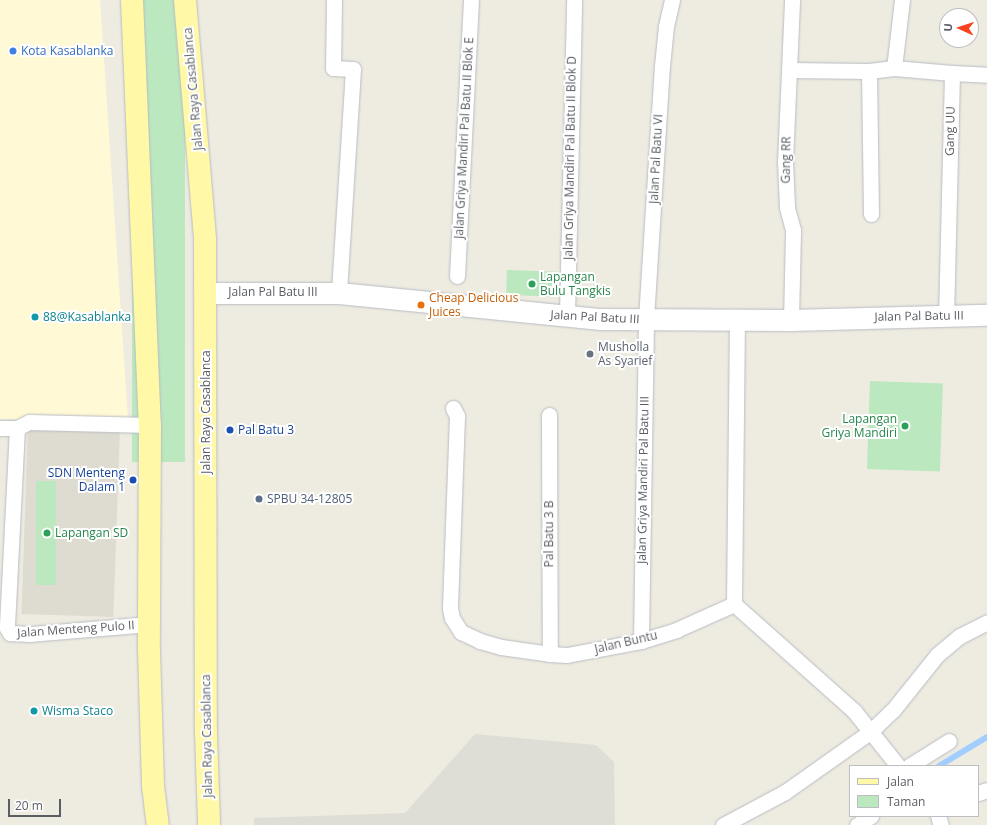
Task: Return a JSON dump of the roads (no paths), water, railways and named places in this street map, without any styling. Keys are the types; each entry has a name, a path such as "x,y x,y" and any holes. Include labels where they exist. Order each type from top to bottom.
{"main road":[{"path":"132,0 150,425 149,624 153,786 158,825"},
{"name":"Jalan Raya Casablanca","path":"185,0 202,193 205,293 206,733 209,825"}],"street":[{"path":"334,0 333,68 353,69 339,293"},
{"name":"Jalan Griya Mandiri Pal Batu II Blok E","path":"457,276 471,0"},
{"name":"Jalan Griya Mandiri Pal Batu II Blok D","path":"567,316 574,0"},
{"name":"Jalan Pal Batu VI","path":"646,319 663,47 672,0"},
{"name":"Gang RR","path":"791,320 792,230 787,207 785,162 792,0"},
{"path":"894,68 902,0"},
{"path":"789,70 869,71 894,68 952,74 987,75"},
{"path":"869,71 871,214"},
{"name":"Gang UU","path":"946,316 952,74"},
{"name":"Jalan Pal Batu III","path":"205,293 339,293 567,316 646,319 791,320 987,315"},
{"name":"Jalan Griya Mandiri Pal Batu III","path":"641,641 646,319"},
{"path":"737,320 734,604 854,711 897,765"},
{"name":"Jalan Buntu","path":"453,408 457,416 450,608 452,618 461,632 480,641 550,654 567,655 641,641 676,630 734,604"},
{"name":"Pal Batu 3 B","path":"549,415 550,654"},
{"path":"0,428 17,428 29,422 150,425"},
{"name":"Jalan Menteng Pulo II","path":"17,428 6,628 10,633 30,634 149,624"},
{"path":"723,825 785,792 871,731 893,710 937,655 960,636 987,622"},
{"path":"911,765 949,741"},
{"path":"857,825 869,817"}],"waterway":[{"path":"941,765 987,737"}],"place":[{"name":"Kota Kasablanka","path":"13,51"},
{"name":"Lapangan Bulu Tangkis","path":"532,284"},
{"name":"Cheap Delicious Juices","path":"421,305"},
{"name":"88@Kasablanka","path":"35,317"},
{"name":"Musholla As Syarief","path":"590,354"},
{"name":"Lapangan Griya Mandiri","path":"905,426"},
{"name":"Pal Batu 3","path":"230,430"},
{"name":"SDN Menteng Dalam 1","path":"133,480"},
{"name":"SPBU 34-12805","path":"259,499"},
{"name":"Lapangan SD","path":"47,533"},
{"name":"Wisma Staco","path":"34,711"}]}
